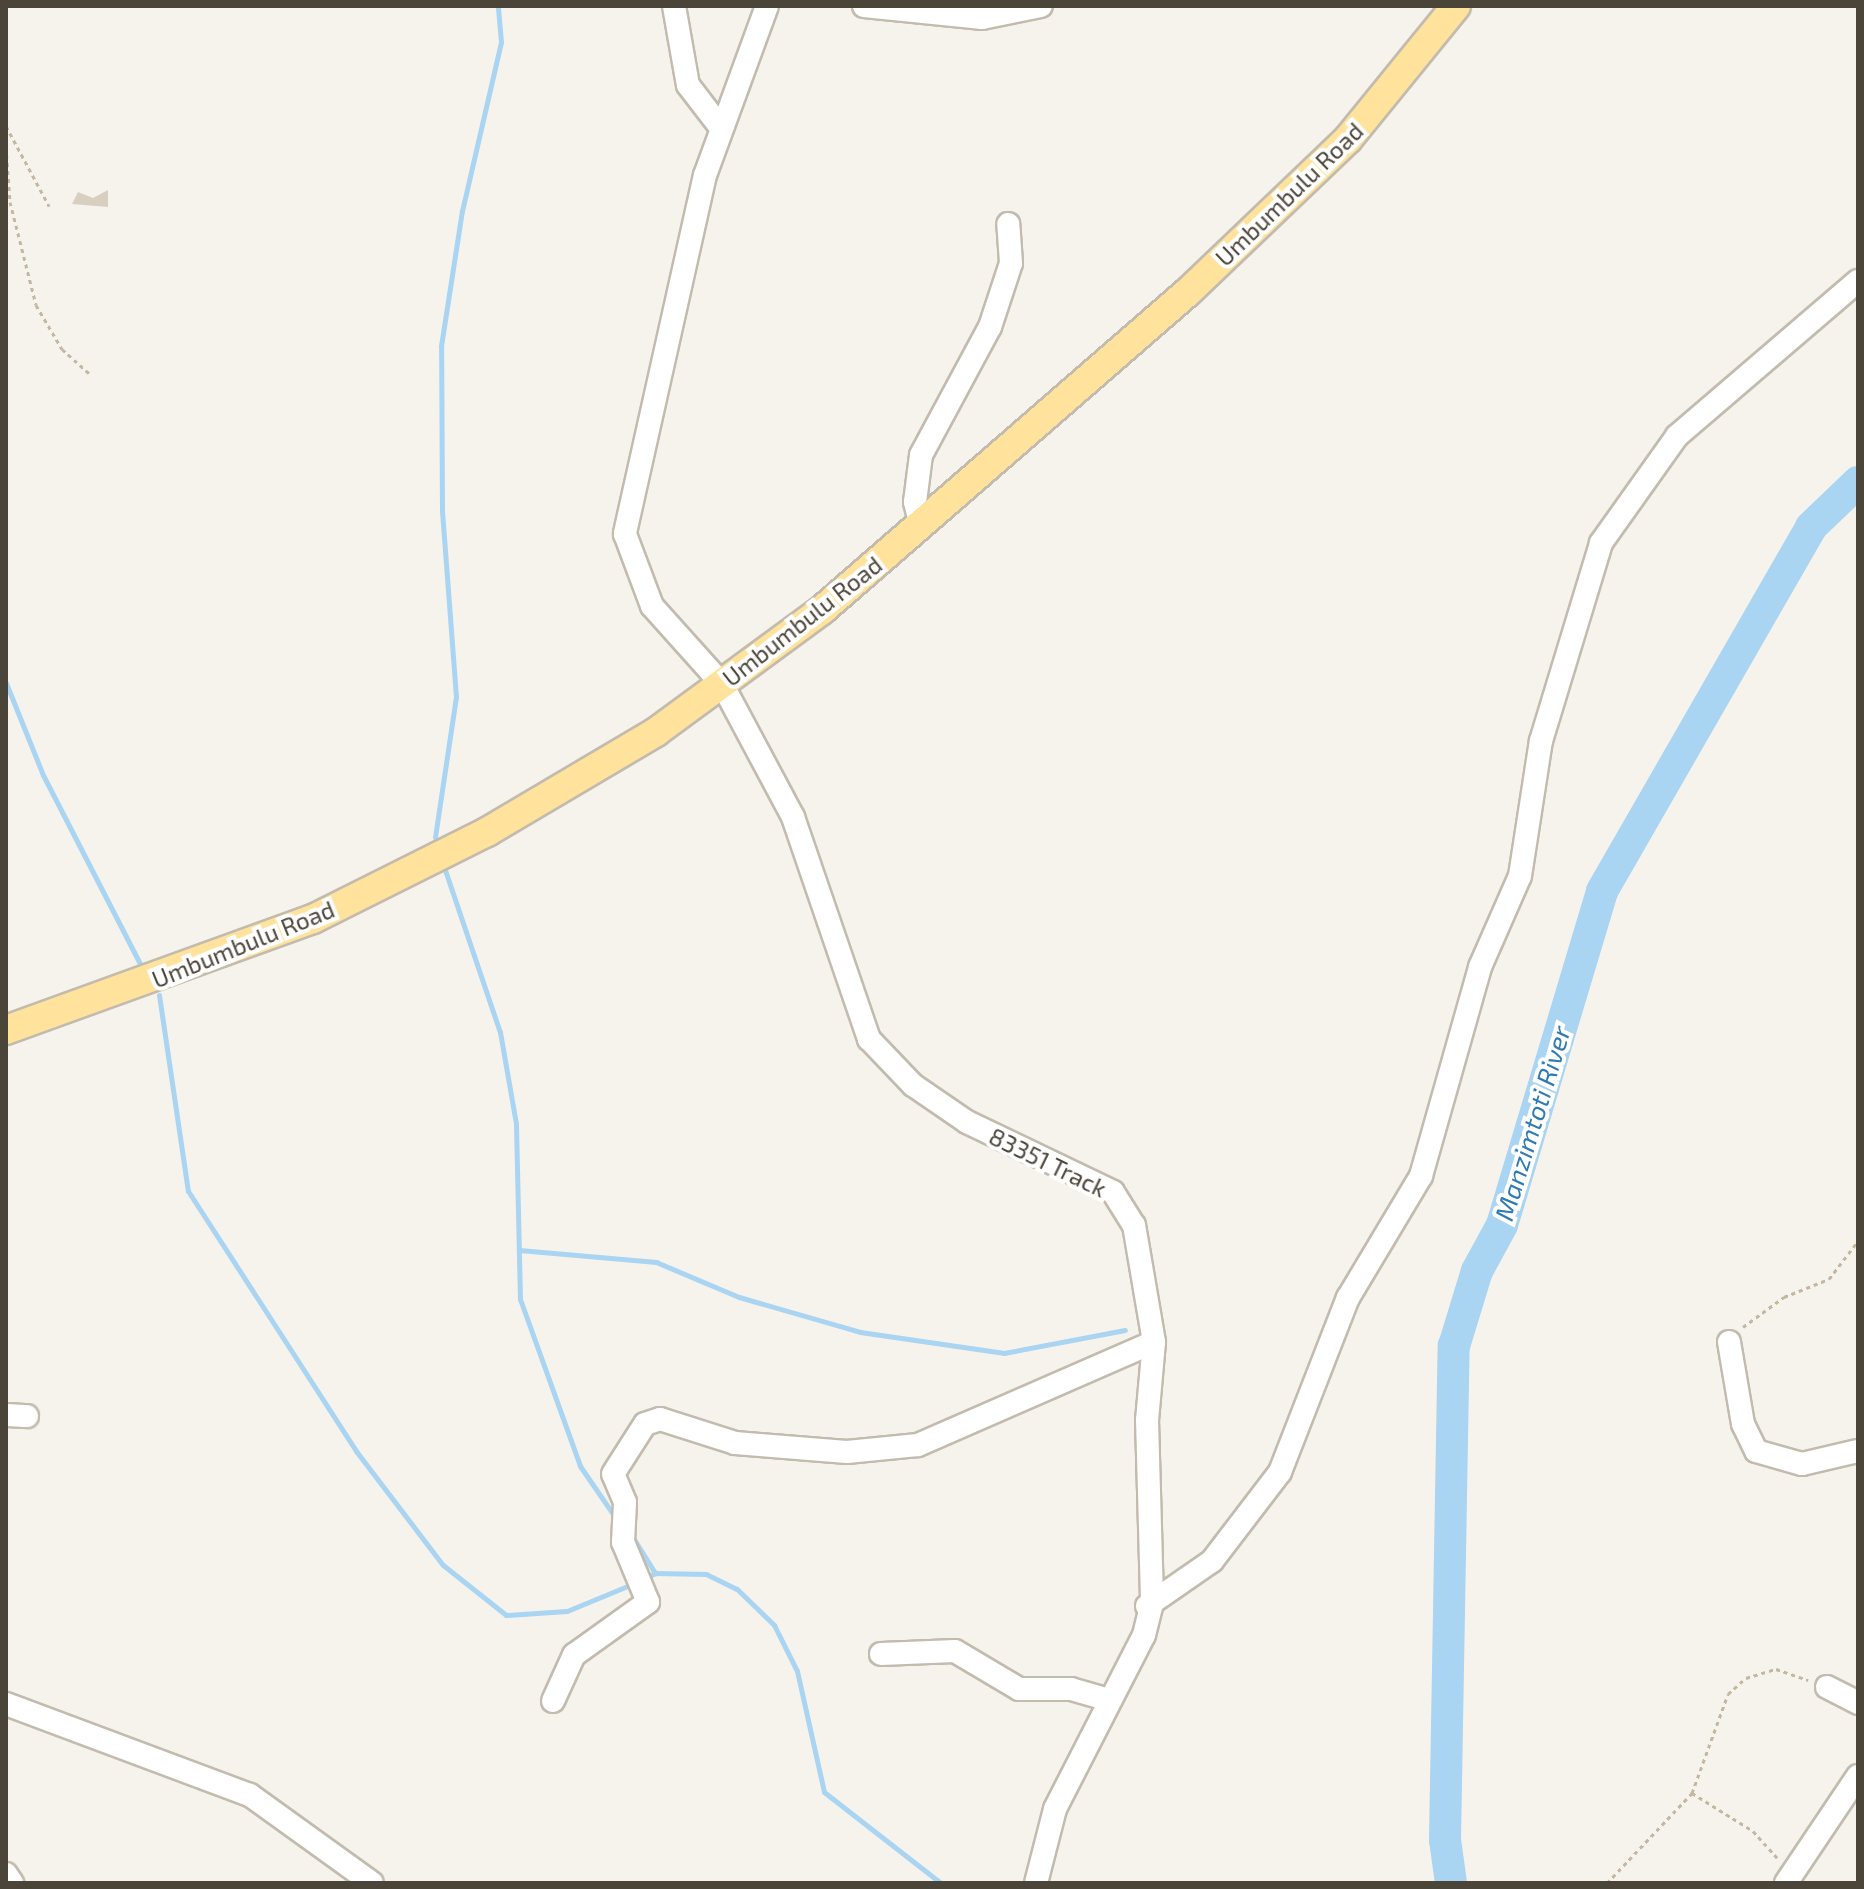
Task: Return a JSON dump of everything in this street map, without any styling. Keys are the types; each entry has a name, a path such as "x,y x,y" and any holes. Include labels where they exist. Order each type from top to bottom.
{"main road":[{"name":"Umbumbulu Road","path":"8,1027 313,919 487,832 722,684 921,526 1280,208 1387,94 1456,6"}],"street":[{"path":"674,6 688,85 721,128"},
{"name":"83351 Track","path":"767,6 721,128 625,514 652,606 722,684 793,817 869,1039 913,1085 967,1122 1113,1192 1134,1225 1154,1342 1147,1420 1154,1571 1144,1635 1055,1809 1036,1883"},
{"path":"864,6 982,18 1041,6"},
{"path":"921,526 915,502 921,455 985,341 1011,263 1008,224"},
{"path":"1147,1606 1212,1561 1280,1472 1348,1298 1421,1176 1480,967 1520,876 1541,741 1601,543 1677,436 1858,281"},
{"path":"553,1701 574,1655 648,1602 623,1542 625,1502 613,1474 645,1424 660,1419 735,1443 847,1452 918,1445 1154,1342"},
{"path":"1729,1342 1743,1424 1756,1451 1802,1464 1858,1451"},
{"path":"881,1654 955,1651 1019,1689 1071,1689 1109,1700"},
{"path":"1827,1687 1858,1703"},
{"path":"6,1704 250,1795 372,1883"},
{"path":"1783,1875 1858,1776"},
{"path":"342,1860 344,1883"},
{"path":"6,1874 12,1883"}],"path":[{"path":"6,126 49,206"},
{"path":"6,147 10,202 36,305 62,349 90,374"},
{"path":"1729,1342 1756,1314 1829,1279 1858,1241"},
{"path":"1607,1883 1692,1793 1714,1720 1746,1678 1776,1669 1827,1687"},
{"path":"1692,1793 1753,1831 1783,1875"}],"building":[{"path":"108,190 108,207 72,204 78,192 93,198"}],"waterway":[{"path":"435,837 456,697 442,512 441,346 462,211 501,42 498,6"},
{"name":"Manzimtoti River","path":"1451,1883 1445,1840 1454,1346 1477,1271 1502,1225 1602,891 1811,527 1858,482"},
{"path":"6,683 43,775 142,968"},
{"path":"444,867 500,1032 516,1124 520,1299 580,1466 615,1517"},
{"path":"159,995 188,1191 356,1451 443,1565 506,1615 567,1611 635,1583"},
{"path":"519,1250 656,1262 739,1297 860,1332 1004,1353 1125,1330"},
{"path":"632,1536 655,1573 706,1574 737,1589 774,1625 797,1671 824,1792 941,1883"},
{"path":"644,1579 655,1573"}]}
